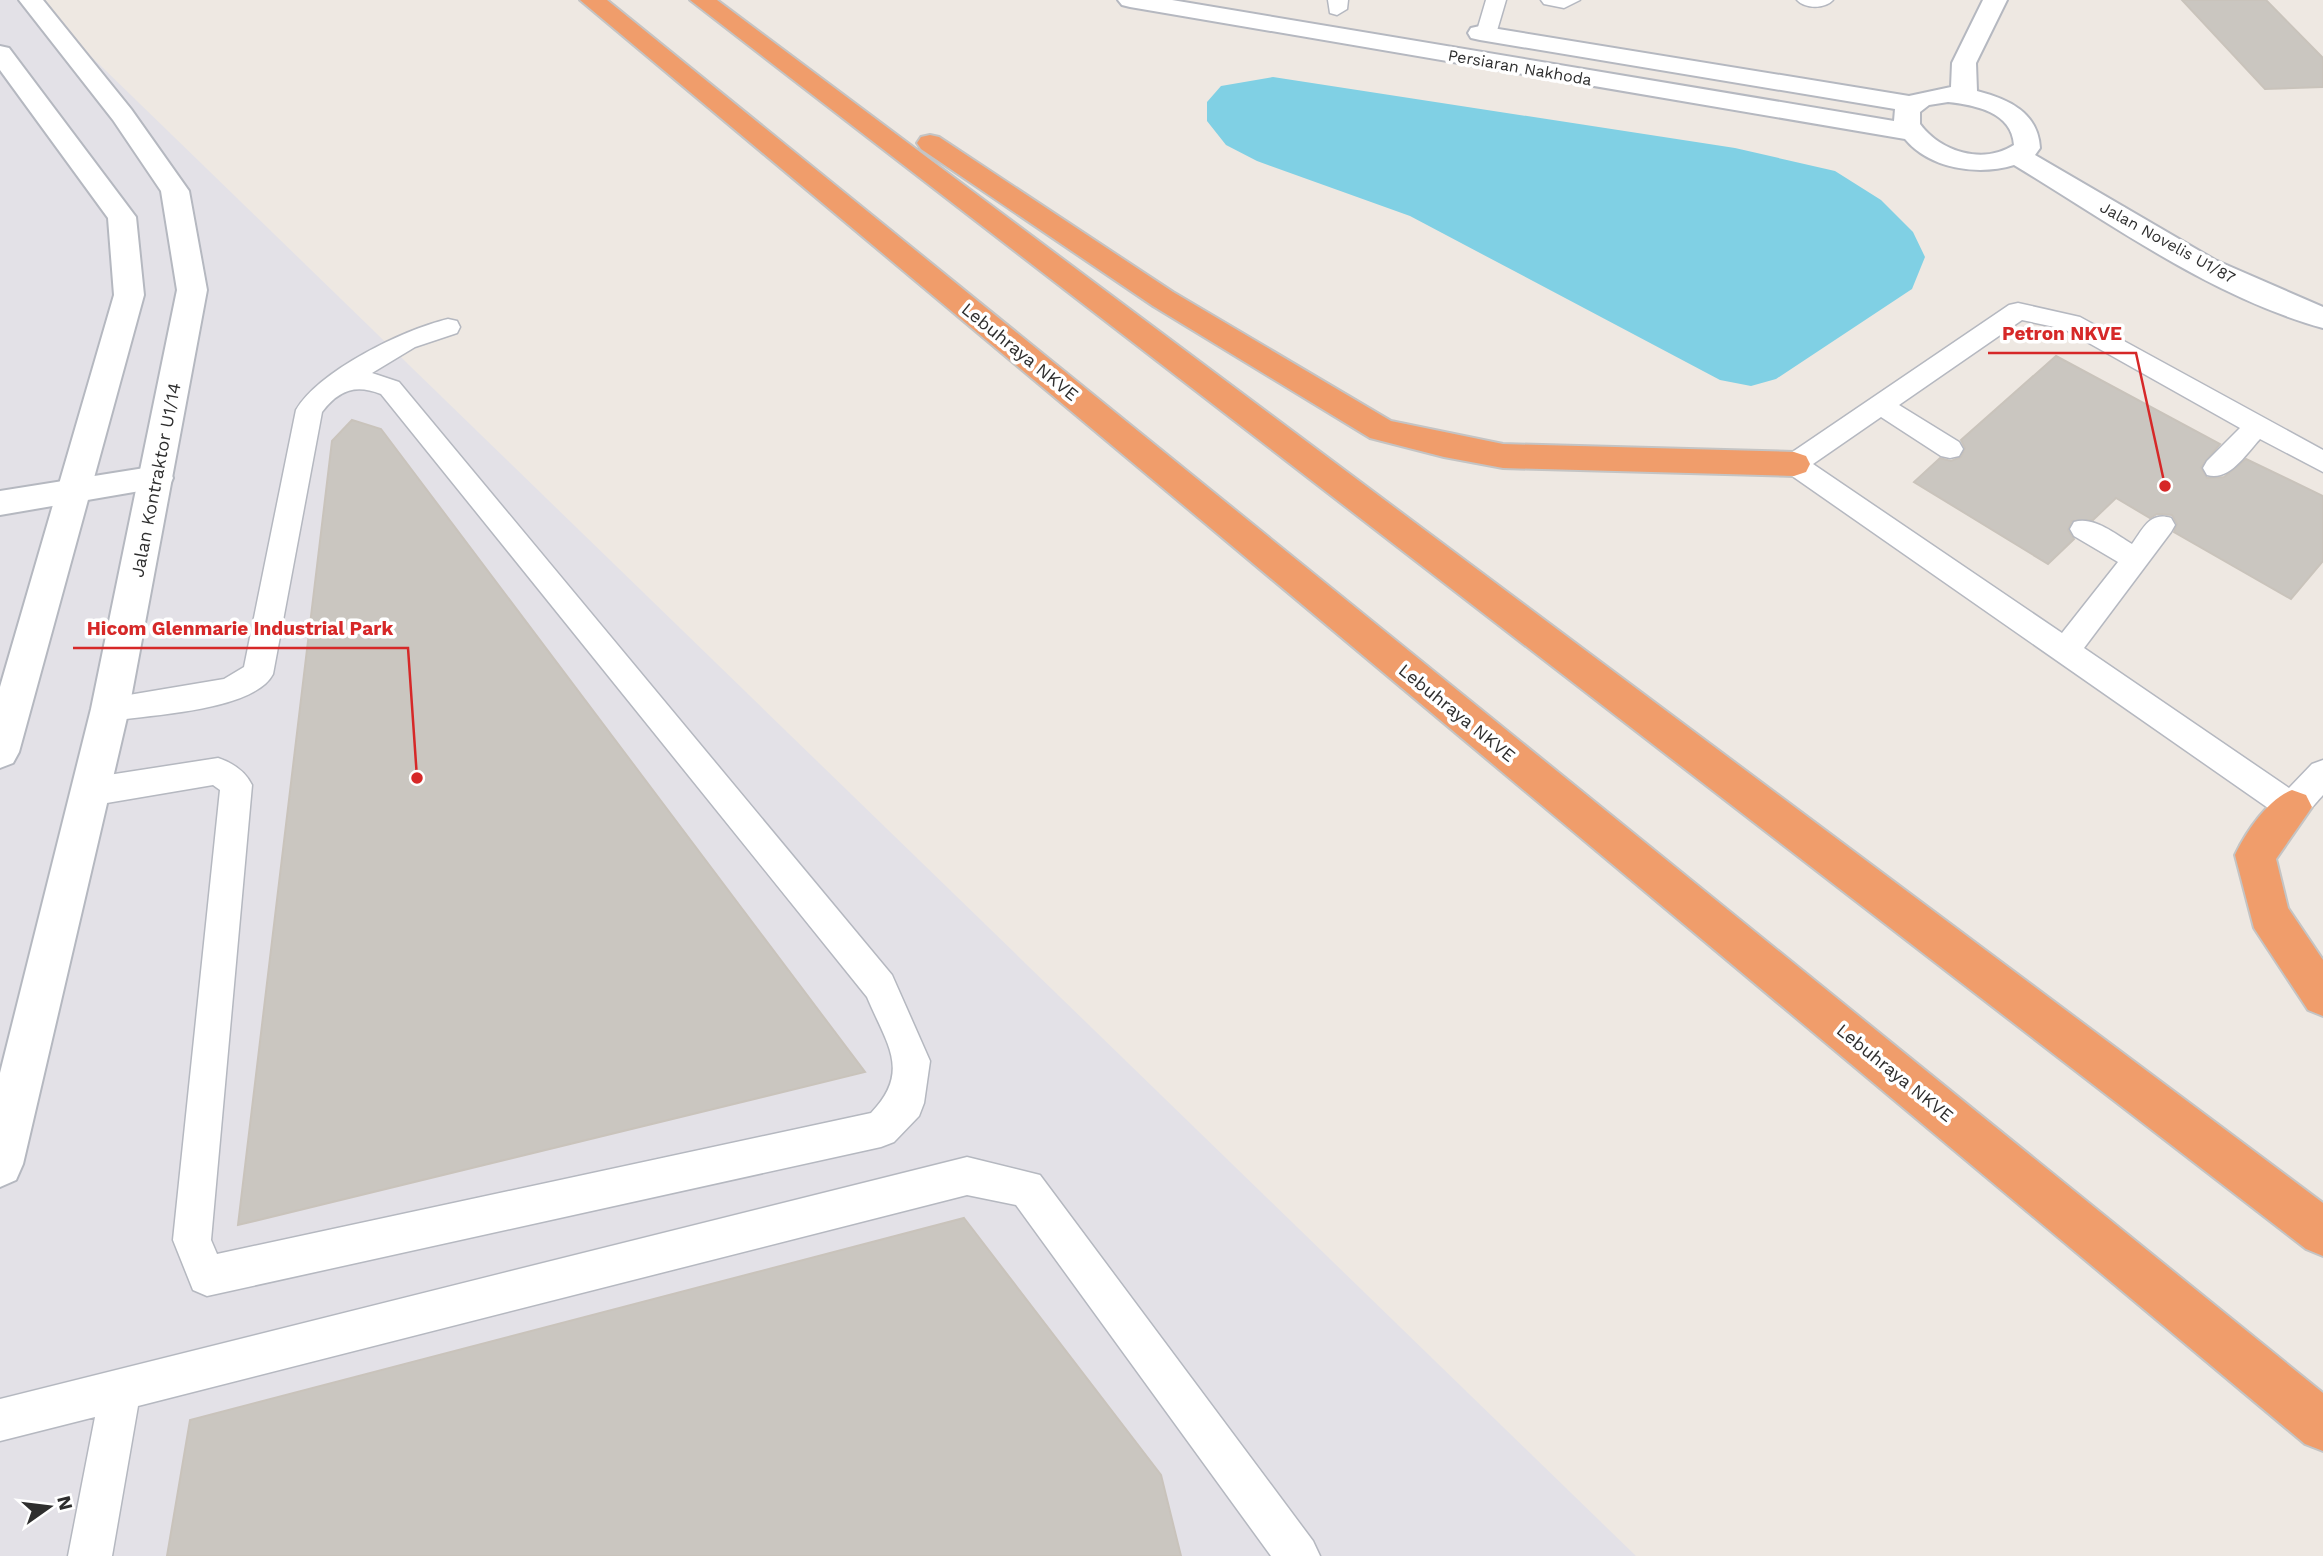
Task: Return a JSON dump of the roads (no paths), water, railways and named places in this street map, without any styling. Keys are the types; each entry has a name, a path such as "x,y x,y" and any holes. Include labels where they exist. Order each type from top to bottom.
{"highway":[{"name":"Lebuhraya NKVE","path":"592,0 2323,1426"},
{"path":"702,0 2323,1232"},
{"path":"716,0 1163,299 1381,430 1444,446 1503,456 1794,464"},
{"path":"2292,807 2255,855 2269,915 2323,996"}],"street":[{"name":"Jalan Kontraktor U1/14","path":"0,1164 110,709 192,290 175,191 122,115 31,0"},
{"name":"Persiaran Nakhoda","path":"1130,0 1911,132"},
{"path":"1964,96 1964,63 1994,0"},
{"path":"1330,5 1364,14"},
{"name":"Persiaran Nakhoda","path":"1459,29 1912,104"},
{"path":"0,52 122,216 129,295 0,752"},
{"path":"1934,96 1964,96 2001,108 2025,127 2027,148 2018,156 1989,162 1971,161 1935,150 1911,132 1905,117 1912,104 1934,96"},
{"name":"Jalan Novelis U1/87","path":"2018,156 2182,254 2284,305 2323,318"},
{"path":"0,503 157,478"}],"lane":[{"path":"1486,34 1496,0"},
{"path":"1550,0 1570,0"},
{"path":"1807,0 1823,0"},
{"path":"2323,462 2071,323 2018,311 1794,464 2292,807 2323,773"},
{"path":"110,709 230,690 258,674 309,410 323,390 341,382 394,348 434,330 448,327"},
{"path":"89,792 219,771 236,785 192,1240 207,1276 881,1129 906,1103 912,1061 880,986 390,388 368,378 341,382"},
{"path":"1880,405 1950,449"},
{"path":"2216,468 2257,426"},
{"path":"2065,651 2161,525"},
{"path":"2084,529 2136,559"},
{"path":"0,1420 967,1176 1027,1188 1298,1556"},
{"path":"90,1556 120,1391"}],"water":[{"path":"1273,77 1735,148 1835,171 1881,200 1913,232 1925,257 1912,289 1776,379 1751,386 1720,380 1410,216 1257,161 1226,145 1207,121 1207,102 1221,86"}],"place":[{"name":"Petron NKVE","path":"2165,486"},
{"name":"Hicom Glenmarie Industrial Park","path":"417,778"}]}
